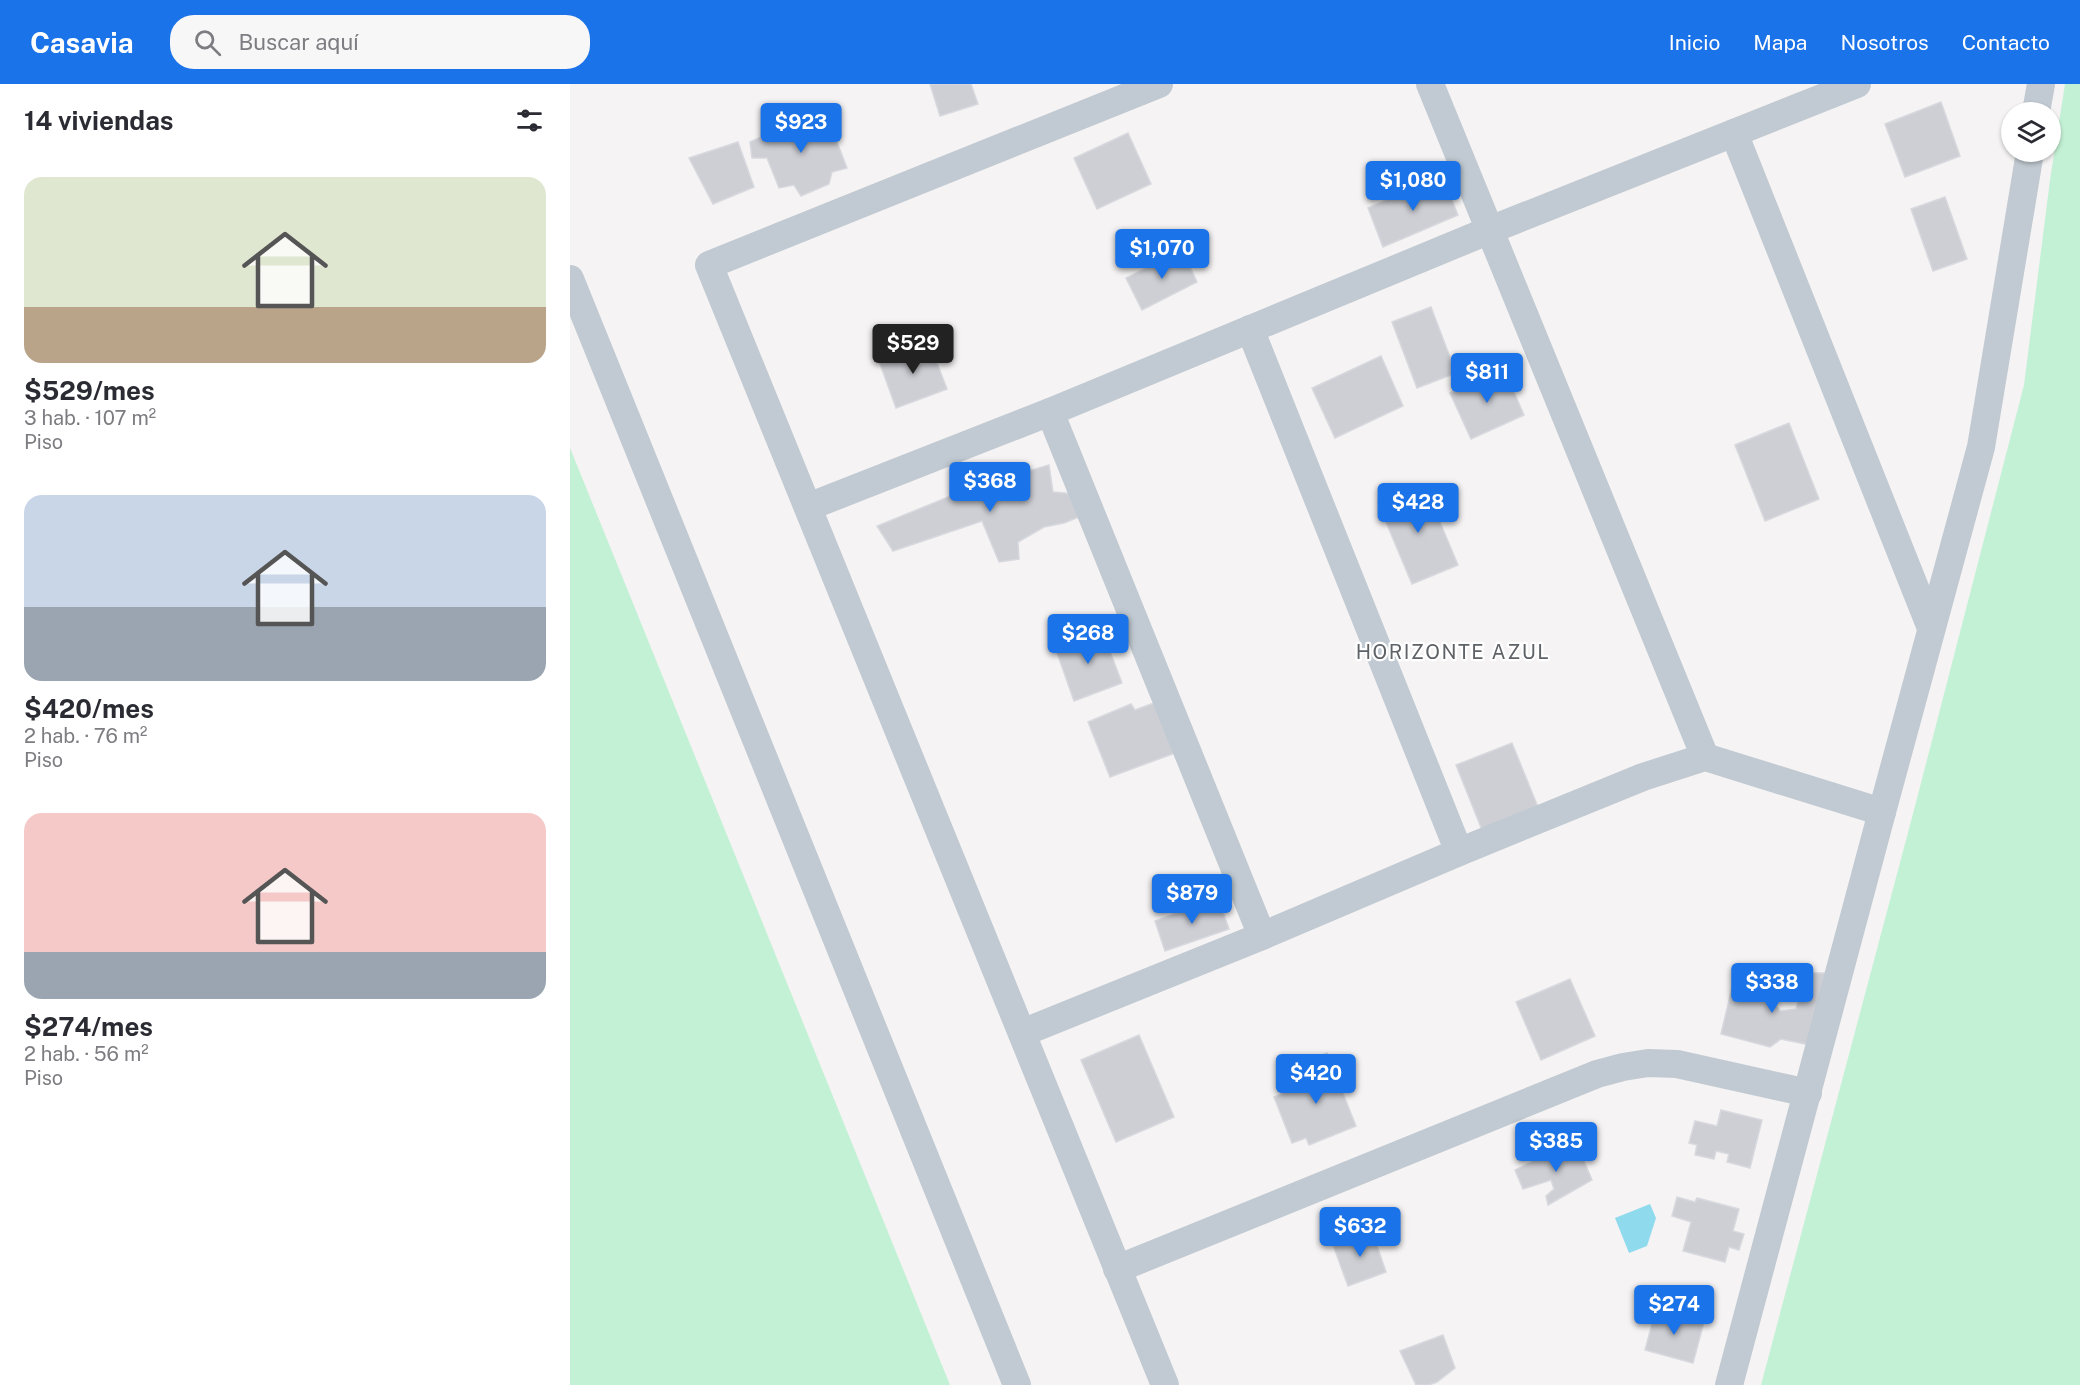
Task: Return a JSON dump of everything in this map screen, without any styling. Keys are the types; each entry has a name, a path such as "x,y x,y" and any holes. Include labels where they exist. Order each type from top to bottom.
{"street":[{"path":"1159,84 709,265 1165,1385"},
{"path":"1430,84 1705,757"},
{"path":"808,507 1050,412 1490,230 1857,84"},
{"path":"2038,102 2041,84"},
{"path":"1734,133 1932,628"},
{"path":"1729,1385 1981,447 2028,162"},
{"path":"570,279 1017,1385"},
{"path":"1250,328 1459,852"},
{"path":"1050,412 1262,936"},
{"path":"1022,1033 1643,777 1705,757 1882,812"},
{"path":"1117,1269 1597,1074 1623,1067 1647,1063 1677,1064 1808,1093"}],"green space":[{"path":"2065,84 2080,84 2080,1385 1761,1385 2024,385 2053,162 2061,162 2061,110"},
{"path":"570,448 950,1385 570,1385"}],"water":[{"path":"1650,1204 1656,1218 1647,1246 1629,1253 1615,1218"}],"building":[{"path":"930,84 971,84 978,104 940,116"},
{"path":"1941,102 1960,156 1905,177 1885,124"},
{"path":"814,113 832,129 847,168 832,172 829,184 801,196 794,185 779,188 767,158 752,158 750,142"},
{"path":"1128,133 1151,184 1097,209 1074,158"},
{"path":"738,142 754,187 713,204 689,158"},
{"path":"1442,176 1458,215 1383,247 1368,208"},
{"path":"1945,197 1967,259 1933,271 1911,209"},
{"path":"1182,250 1197,282 1142,310 1126,278"},
{"path":"1431,307 1456,373 1417,388 1392,322"},
{"path":"929,342 947,389 896,408 879,361"},
{"path":"1381,356 1403,406 1335,438 1312,388"},
{"path":"1504,369 1524,415 1471,439 1450,393"},
{"path":"1789,423 1819,499 1765,521 1735,445"},
{"path":"1049,465 1053,492 1075,494 1079,517 1044,527 1018,542 1019,559 999,562 982,521 893,551 877,526 968,489"},
{"path":"1424,484 1458,565 1412,584 1378,503"},
{"path":"1102,630 1122,683 1074,701 1055,647"},
{"path":"1154,703 1175,753 1110,777 1088,722 1131,704 1135,710"},
{"path":"1512,743 1538,807 1482,830 1456,765"},
{"path":"1218,898 1229,929 1165,951 1155,921"},
{"path":"1806,973 1825,973 1810,1045 1781,1039 1770,1047 1721,1034 1734,979 1760,985 1758,997 1774,1002 1780,1011 1796,1009"},
{"path":"1570,979 1595,1036 1541,1060 1516,1002"},
{"path":"1139,1035 1174,1117 1116,1142 1081,1060"},
{"path":"1327,1053 1356,1126 1309,1145 1306,1138 1292,1143 1274,1097 1311,1082 1303,1063"},
{"path":"1721,1110 1762,1120 1750,1168 1727,1162 1729,1154 1716,1151 1714,1159 1695,1155 1697,1145 1689,1143 1695,1121 1717,1126"},
{"path":"1563,1146 1584,1161 1592,1180 1548,1205 1546,1196 1554,1189 1551,1180 1523,1189 1515,1170"},
{"path":"1677,1197 1695,1202 1697,1198 1739,1209 1733,1231 1744,1234 1739,1250 1729,1247 1725,1262 1683,1251 1691,1222 1672,1216"},
{"path":"1372,1231 1386,1272 1348,1286 1333,1245"},
{"path":"1656,1309 1704,1322 1693,1363 1645,1350"},
{"path":"1443,1335 1455,1368 1437,1382 1429,1385 1416,1385 1400,1351"}],"district":[{"name":"HORIZONTE AZUL","path":"1453,652"}]}
